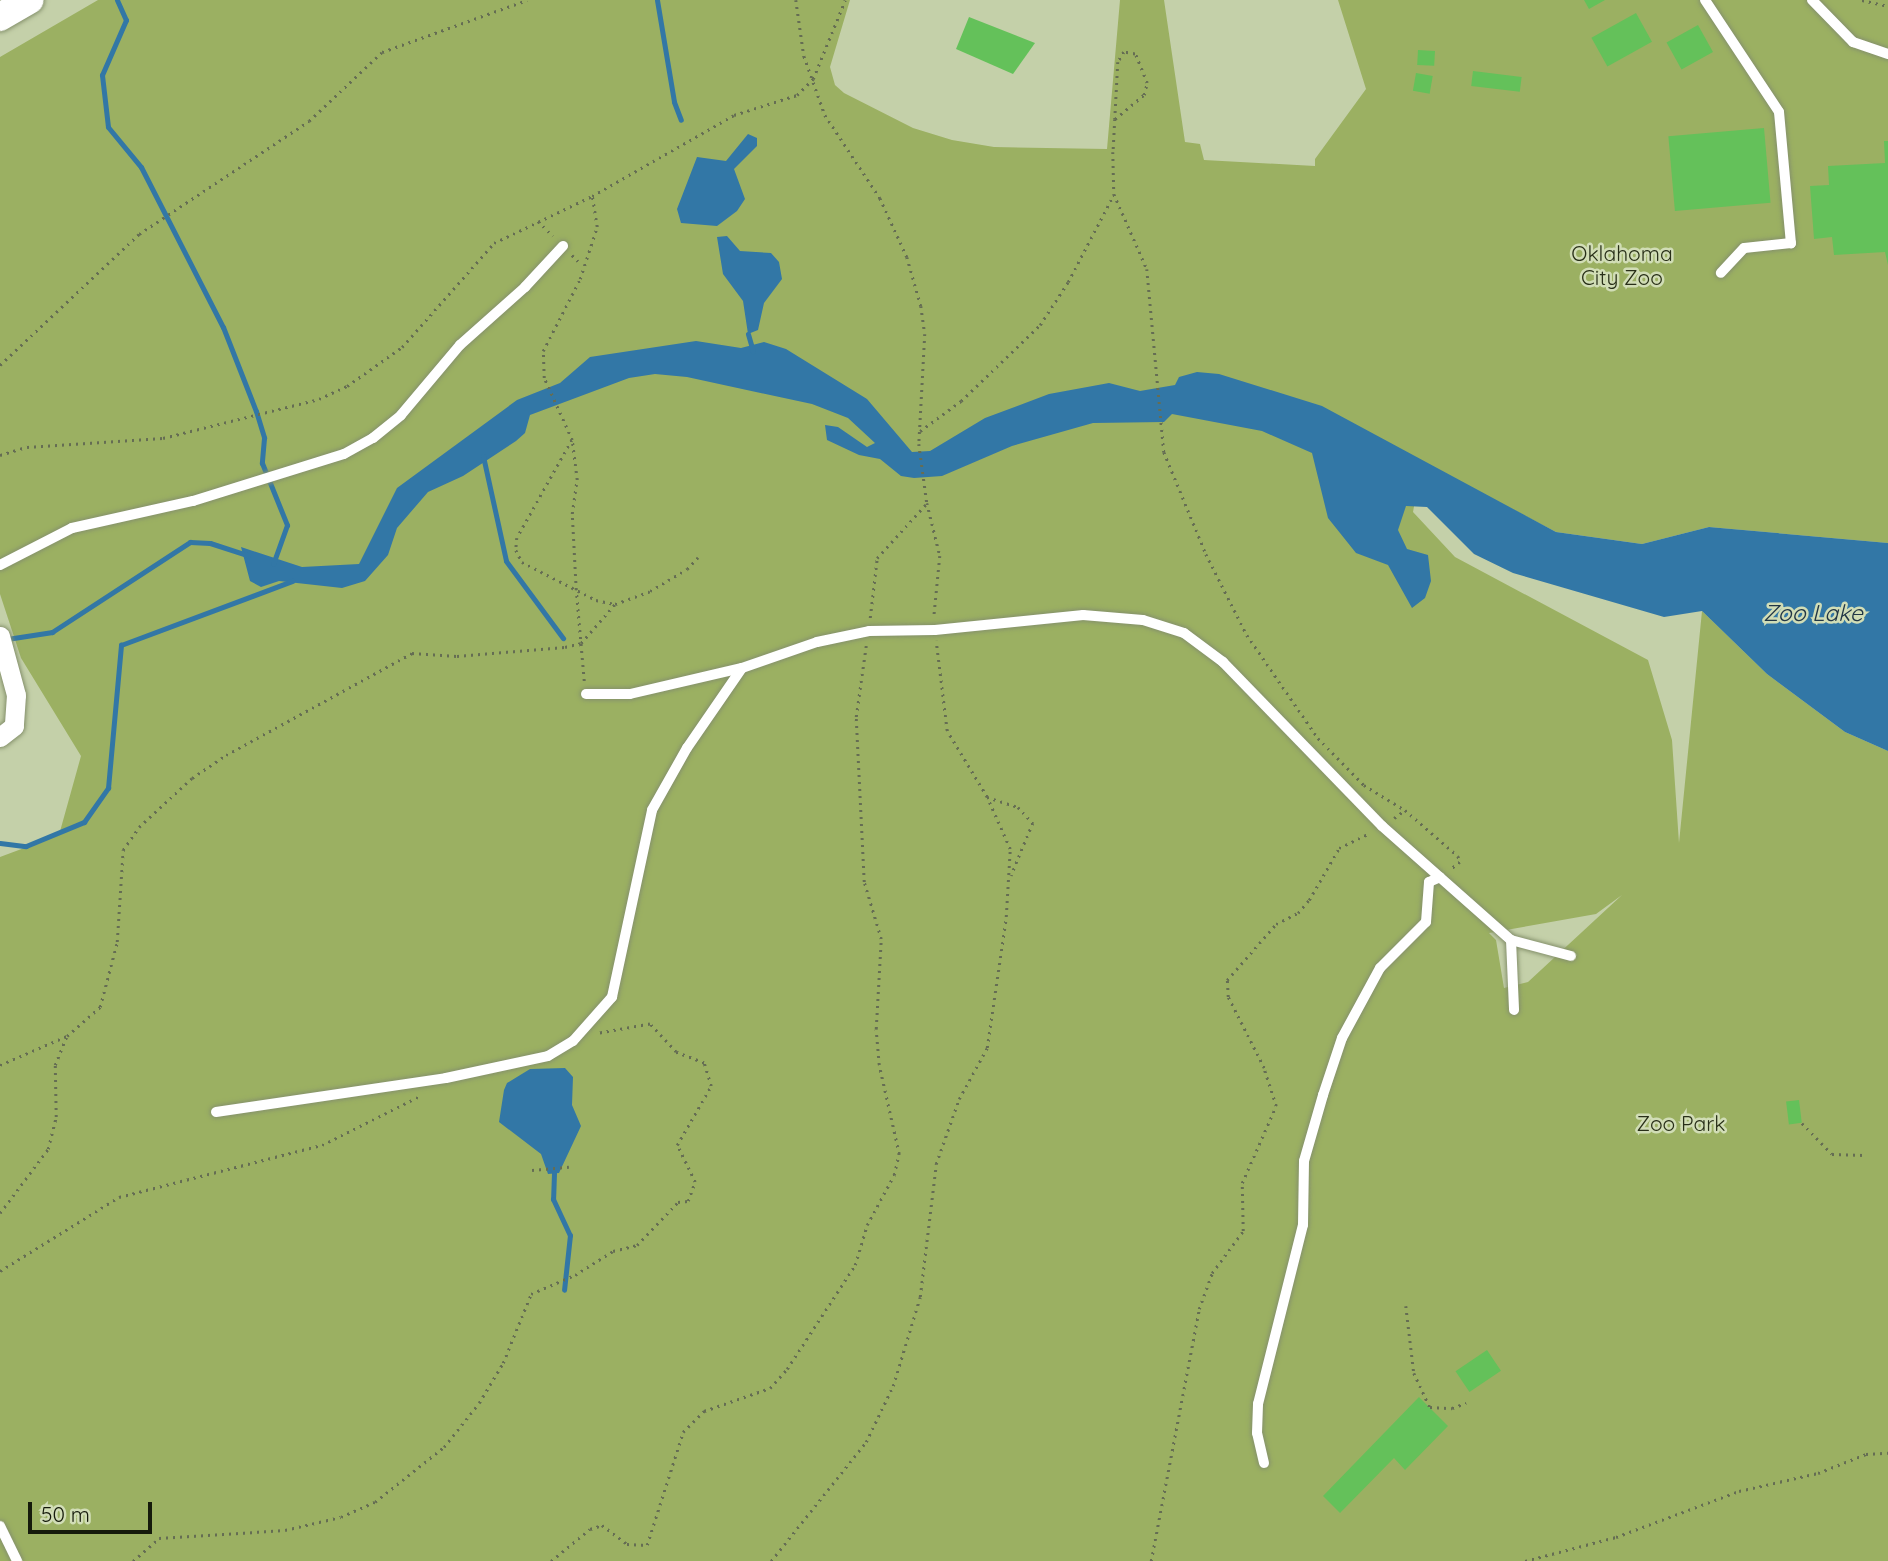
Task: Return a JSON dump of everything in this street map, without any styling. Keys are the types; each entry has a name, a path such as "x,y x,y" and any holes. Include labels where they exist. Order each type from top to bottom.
{"main road":[{"path":"0,17 29,0"}],"street":[{"path":"0,636 16,695 13,726 0,737"}],"lane":[{"path":"1704,0 1779,112 1791,243 1744,248 1721,273"},
{"path":"1812,0 1853,42 1888,54"},
{"path":"0,565 72,528 193,501 275,472 344,454 373,438 401,415 460,345 525,287 563,246"},
{"path":"586,694 630,694 742,668 817,642 869,631 935,630 1083,615 1143,620 1184,633 1223,663 1382,826 1511,940 1571,956"},
{"path":"216,1112 446,1079 548,1056 573,1041 612,997 652,810 687,748 742,668"},
{"path":"1264,1463 1257,1433 1258,1404 1303,1225 1304,1161 1323,1095 1342,1038 1380,968 1426,922 1429,882 1440,877"},
{"path":"1511,940 1514,1010"},
{"path":"0,1526 17,1561"}],"path":[{"path":"0,365 139,234 309,121 382,52 527,0"},
{"path":"771,1561 866,1442 893,1386 920,1297 936,1164 959,1099 987,1048 1011,878 1010,849 987,797 947,731 935,630 940,556 927,503 919,444 925,334 907,257 880,198 825,115 804,56 796,0"},
{"path":"0,455 27,447 163,438 319,399 348,386 402,347 494,243 592,196 734,115 797,95 813,79 845,0"},
{"path":"1862,0 1888,6"},
{"path":"1115,119 1144,95 1147,83 1135,54 1124,52 1118,62 1115,119 1114,194 1147,269 1164,452 1178,489 1247,635 1318,738 1364,785 1405,810 1458,856 1460,862 1440,877"},
{"path":"920,430 961,401 1040,325 1068,282 1114,194"},
{"path":"586,694 576,590 572,514 577,480 572,440 544,378 543,351 580,279 597,227 592,196"},
{"path":"572,440 526,519 516,550 522,562 576,590 615,604"},
{"path":"551,1561 590,1528 602,1525 627,1544 647,1545 683,1432 704,1410 770,1388 787,1369 855,1265 867,1225 894,1175 899,1154 879,1065 880,939 864,882 856,717 877,558 927,503"},
{"path":"0,1065 67,1037 100,1007 117,942 123,850 139,827 192,778 226,755 412,653 482,654 581,643 615,604 659,585 698,557"},
{"path":"987,797 1018,807 1033,823 1011,878"},
{"path":"1151,1561 1199,1309 1212,1273 1242,1231 1242,1182 1276,1106 1265,1069 1228,996 1227,980 1276,924 1298,913 1309,900 1339,848 1382,826 1405,810"},
{"path":"133,1561 159,1538 285,1530 341,1517 375,1502 444,1447 479,1403 503,1363 531,1294 556,1280 572,1276 613,1251 637,1245 678,1202 688,1201 695,1182 677,1144 711,1086 704,1063 676,1052 650,1024 618,1027 573,1041"},
{"path":"0,1213 48,1149 56,1117 55,1065 67,1037"},
{"path":"0,1271 119,1197 322,1145 393,1112 446,1079"},
{"path":"1802,1123 1832,1154 1864,1155"},
{"path":"532,1170 569,1167"},
{"path":"1406,1306 1414,1373 1430,1407 1452,1408 1466,1404"},
{"path":"1525,1561 1616,1536 1740,1491 1818,1474 1866,1454 1888,1453"}],"green space":[{"path":"98,0 850,0 830,67 835,85 844,93 913,128 952,140 994,147 1107,149 1120,0 1164,0 1185,142 1200,144 1204,160 1315,166 1315,159 1366,89 1338,0 1888,0 1888,543 1709,527 1642,544 1556,532 1422,462 1413,512 1455,557 1648,660 1672,740 1679,843 1702,611 1767,674 1845,732 1888,751 1888,1561 0,1561 0,857 59,835 81,756 21,658 0,594 0,57","holes":["1622,895 1528,982 1504,988 1496,940 1489,933 1596,914"]}],"water":[{"path":"748,134 757,138 757,146 734,169 745,199 737,211 717,226 681,223 677,209 697,157 726,161"},
{"path":"727,236 740,251 771,253 779,262 782,279 764,303 758,330 748,334 743,301 723,274 717,237"},
{"name":"Zoo Lake","path":"696,341 741,348 764,342 786,349 867,399 912,452 930,451 985,418 1049,394 1109,383 1140,391 1175,385 1179,377 1197,372 1219,374 1322,406 1556,532 1642,544 1709,527 1888,543 1888,751 1845,732 1767,674 1702,611 1664,617 1513,573 1474,554 1427,507 1406,506 1398,530 1407,549 1428,555 1431,581 1425,598 1412,608 1388,565 1356,553 1328,518 1312,453 1262,431 1172,414 1164,422 1093,423 1012,446 942,476 914,478 901,476 880,459 859,455 827,440 825,425 838,427 867,447 875,443 848,418 812,404 687,377 655,374 629,378 530,415 525,433 516,441 463,476 428,492 397,528 388,555 365,581 342,588 279,581 261,587 250,581 241,547 302,567 359,564 397,488 517,400 560,383 590,357"},
{"path":"565,1068 573,1077 572,1105 581,1126 559,1173 548,1174 541,1154 499,1122 504,1090 507,1083 530,1069"}],"building":[{"path":"1584,0 1605,0 1589,9"},
{"path":"1636,13 1652,42 1607,67 1591,38"},
{"path":"969,17 1035,43 1013,74 956,49"},
{"path":"1698,25 1713,52 1682,70 1667,42"},
{"path":"1418,50 1435,51 1434,66 1417,65"},
{"path":"1473,71 1522,77 1520,92 1471,86"},
{"path":"1416,73 1433,76 1430,94 1413,91"},
{"path":"1764,128 1771,203 1675,211 1668,136"},
{"path":"1884,141 1888,141 1888,265 1885,252 1834,255 1832,237 1814,239 1810,186 1829,185 1828,166 1885,163"},
{"path":"1799,1100 1802,1123 1789,1124 1786,1102"},
{"path":"1487,1350 1501,1371 1469,1392 1455,1371"},
{"path":"1419,1397 1448,1426 1405,1470 1394,1458 1340,1513 1323,1496"}],"waterway":[{"path":"117,0 126,20 102,75 108,127 141,167 223,327 256,411 264,438 262,463 287,525 273,564"},
{"path":"657,0 674,102 681,120"},
{"path":"748,334 753,351"},
{"path":"483,456 506,561 563,638"},
{"path":"7,639 52,632 190,542 210,543 248,555"},
{"path":"0,843 26,846 84,822 108,788 121,645 292,581"},
{"path":"554,1173 553,1199 570,1235 564,1290"}],"park label":[{"name":"Oklahoma City Zoo","path":"1622,265"},
{"name":"Zoo Park","path":"1681,1123"}]}
